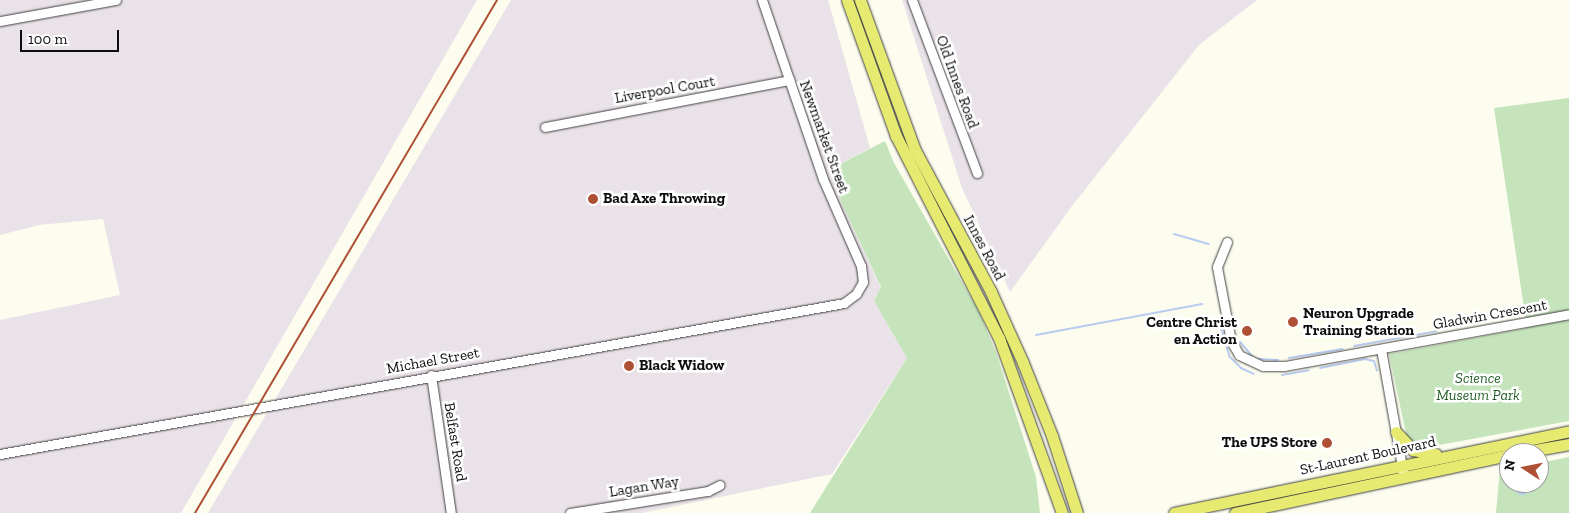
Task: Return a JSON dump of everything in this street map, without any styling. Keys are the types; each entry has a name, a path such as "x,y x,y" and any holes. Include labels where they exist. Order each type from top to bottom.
{"main road":[{"name":"Innes Road","path":"847,0 896,136 999,338 1055,489 1062,513"},
{"name":"Innes Road","path":"860,0 904,124 1003,318 1052,436 1075,508"},
{"name":"St-Laurent Boulevard","path":"1234,513 1458,453 1569,431"},
{"path":"1396,432 1415,451 1458,453"},
{"path":"1549,448 1569,444"},
{"name":"St-Laurent Boulevard","path":"1174,513 1403,469 1499,456"},
{"path":"1055,489 1055,513"},
{"path":"1075,508 1087,513"}],"street":[{"path":"0,21 116,0"},
{"name":"Newmarket Street","path":"762,0 823,179 861,266 863,282"},
{"name":"Old Innes Road","path":"912,0 976,173"},
{"name":"Liverpool Court","path":"545,126 790,80"},
{"name":"Gladwin Crescent","path":"1227,242 1217,267 1232,341 1239,355 1252,364 1276,367 1569,314"},
{"name":"Michael Street","path":"0,454 431,375 844,303 856,294 863,282"},
{"path":"1381,349 1403,469"},
{"name":"Belfast Road","path":"431,375 451,513"},
{"name":"Lagan Way","path":"570,513 708,491 720,485"}],"shaded area":[{"path":"0,0 477,0 181,513 0,513 0,320 120,295 103,219 39,225 0,235"},
{"path":"511,0 828,0 870,148 838,165 841,202 881,288 874,301 907,358 832,474 642,513 208,513"},
{"path":"902,0 1257,0 1199,45 1072,206 1010,292 962,188"}],"green space":[{"name":"Science Museum Park","path":"1569,98 1569,421 1423,448 1414,446 1407,438 1389,354 1527,328 1494,108"},
{"path":"885,141 894,163 979,312 996,352 1036,477 1040,513 810,513 907,358 874,301 881,287 841,202 838,165"},
{"path":"1569,457 1569,513 1496,513 1499,481 1499,493 1549,493 1549,461"}],"water":[{"path":"1517,493 1527,493 1525,495"}],"waterway":[{"path":"1174,234 1209,244"},
{"path":"1036,335 1202,304"},
{"path":"1219,322 1230,357 1241,368 1254,374"},
{"path":"1354,346 1437,331"},
{"path":"1240,342 1253,357"},
{"path":"1289,358 1342,349"},
{"path":"1258,359 1278,360"},
{"path":"1320,368 1365,359 1374,361 1377,371"},
{"path":"1282,375 1309,370"}],"railway":[{"path":"195,513 497,0"}],"place":[{"name":"Bad Axe Throwing","path":"593,199"},
{"name":"Neuron Upgrade Training Station","path":"1293,322"},
{"name":"Centre Christ en Action","path":"1247,331"},
{"name":"Black Widow","path":"629,366"},
{"name":"The UPS Store","path":"1327,443"}]}
